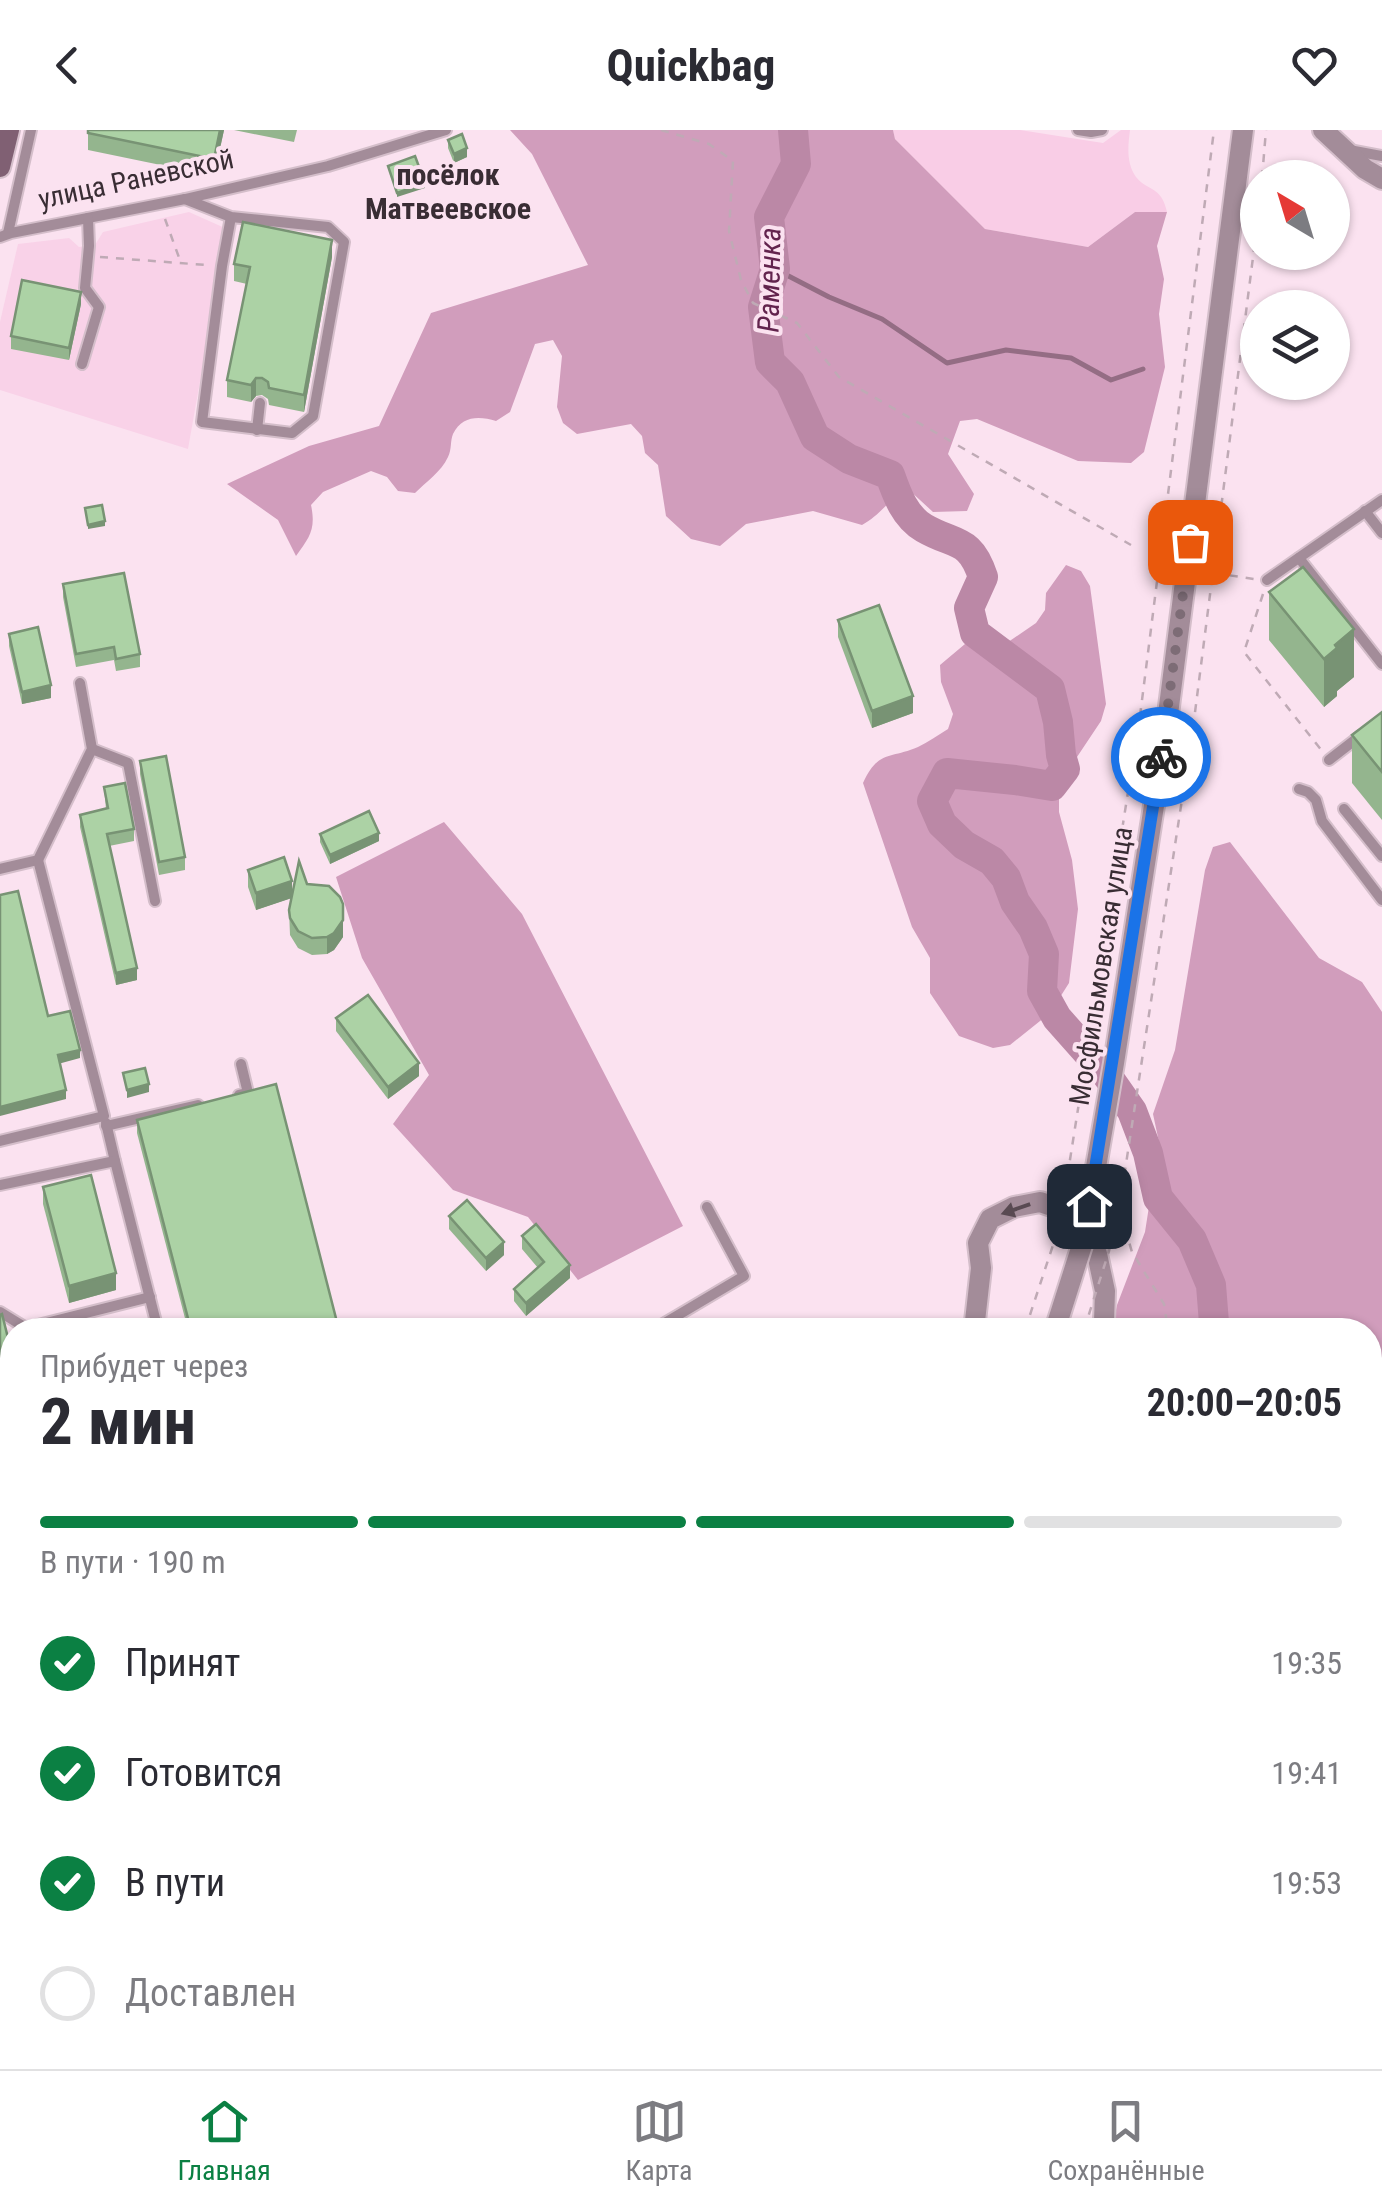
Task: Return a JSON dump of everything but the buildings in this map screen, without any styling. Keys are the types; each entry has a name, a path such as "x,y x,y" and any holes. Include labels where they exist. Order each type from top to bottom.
{"main road":[{"path":"0,167 8,130"}],"street":[{"name":"Мосфильмовская улица","path":"1059,1318 1083,1242 1167,722 1243,130"},
{"path":"1323,130 1365,169 1382,179"},
{"path":"975,1318 981,1268 978,1243 990,1219 1014,1207 1040,1202 1068,1211 1097,1254 1105,1292 1104,1318"}],"lane":[{"path":"6,234 31,130"},
{"name":"улица Раневской","path":"6,234 184,200 328,166 446,130"},
{"path":"1078,130 1102,130"},
{"path":"1341,148 1382,156"},
{"path":"184,200 232,217 328,227 344,242 313,416 292,432 202,422 232,217"},
{"path":"82,364 99,307 84,288 88,218"},
{"path":"256,430 260,403"},
{"path":"1268,580 1382,500"},
{"path":"1365,512 1382,533"},
{"path":"1299,558 1382,664"},
{"path":"80,683 92,749 38,860 155,1318"},
{"path":"1329,760 1369,729"},
{"path":"92,749 128,763 155,900"},
{"path":"1299,789 1316,800 1322,821 1382,900"},
{"path":"1344,809 1382,856"},
{"path":"0,869 38,860"},
{"path":"230,1097 248,1093 241,1064"},
{"path":"0,1141 213,1102"},
{"path":"0,1185 115,1161"},
{"path":"673,1318 744,1276 707,1207"},
{"path":"70,1318 150,1298"}],"path":[{"path":"662,130 709,144 733,161 729,231 741,280 753,304 797,323 839,376 1131,545"},
{"path":"1029,1318 1056,1233 1066,1185 1140,716 1214,130"},
{"path":"1264,160 1266,130"},
{"path":"164,218 181,263"},
{"path":"88,256 222,266"},
{"path":"1088,1318 1109,1251 1122,1190 1193,728 1252,270"},
{"path":"1214,573 1268,580 1244,652 1329,760"},
{"path":"1108,1222 1127,1236 1132,1252 1164,1304 1166,1318"}],"shaded area":[{"path":"510,130 893,130 895,139 985,229 1088,247 1135,212 1167,212 1157,246 1164,279 1159,314 1165,367 1144,452 1131,463 1078,461 977,419 960,421 948,454 974,494 967,511 933,512 908,489 862,525 813,511 746,524 720,546 691,539 666,516 658,465 645,453 642,436 631,424 577,434 563,423 557,407 562,356 553,340 535,344 510,412 496,421 478,418 461,423 453,434 445,462 415,493 398,491 387,477 371,471 323,492 311,505 311,532 296,556 278,520 227,484 309,446 379,426 431,313 588,265 532,154"},
{"path":"893,130 1020,130 1103,143 1121,130 1130,130 1128,154 1133,172 1161,197 1167,212 1135,212 1088,247 985,229 895,139"},
{"path":"189,212 227,229 188,449 0,390 0,322 18,244 69,238 79,247 95,245 103,232"},
{"path":"1066,565 1081,571 1090,586 1106,704 1101,721 1063,778 1059,795 1078,909 1069,983 1050,1013 1010,1045 993,1048 959,1036 930,993 930,958 912,927 863,783 880,760 918,747 948,729 953,714 941,682 940,665 965,644 998,649 1036,623 1045,610 1046,593"},
{"path":"444,822 522,914 683,1226 578,1280 528,1217 453,1190 393,1124 429,1075 362,958 336,877"},
{"path":"1230,842 1319,958 1362,982 1382,1012 1382,1318 1114,1318 1145,1232 1159,1142 1153,1114 1175,1050 1205,870 1213,847"}],"waterway":[{"name":"Раменка","path":"793,130 796,164 769,217 775,269 763,307 770,362 790,382 815,437 849,459 890,475 912,518 973,555 983,577 969,608 975,633 1050,689 1065,769 1052,786 947,773 932,801 942,824 964,845 992,861 1006,878 1044,954 1042,991 1057,1018 1104,1071 1132,1111 1148,1153 1158,1198 1192,1240 1211,1285 1214,1318"},
{"path":"775,269 882,319 947,363 1006,350 1071,358 1111,380 1143,369"}],"way so far":[{"path":"1161,757 1190,542"}],"district":[{"name":"посёлок Матвеевское","path":"448,191"}],"route":[{"path":"1089,1206 1161,757"}]}
